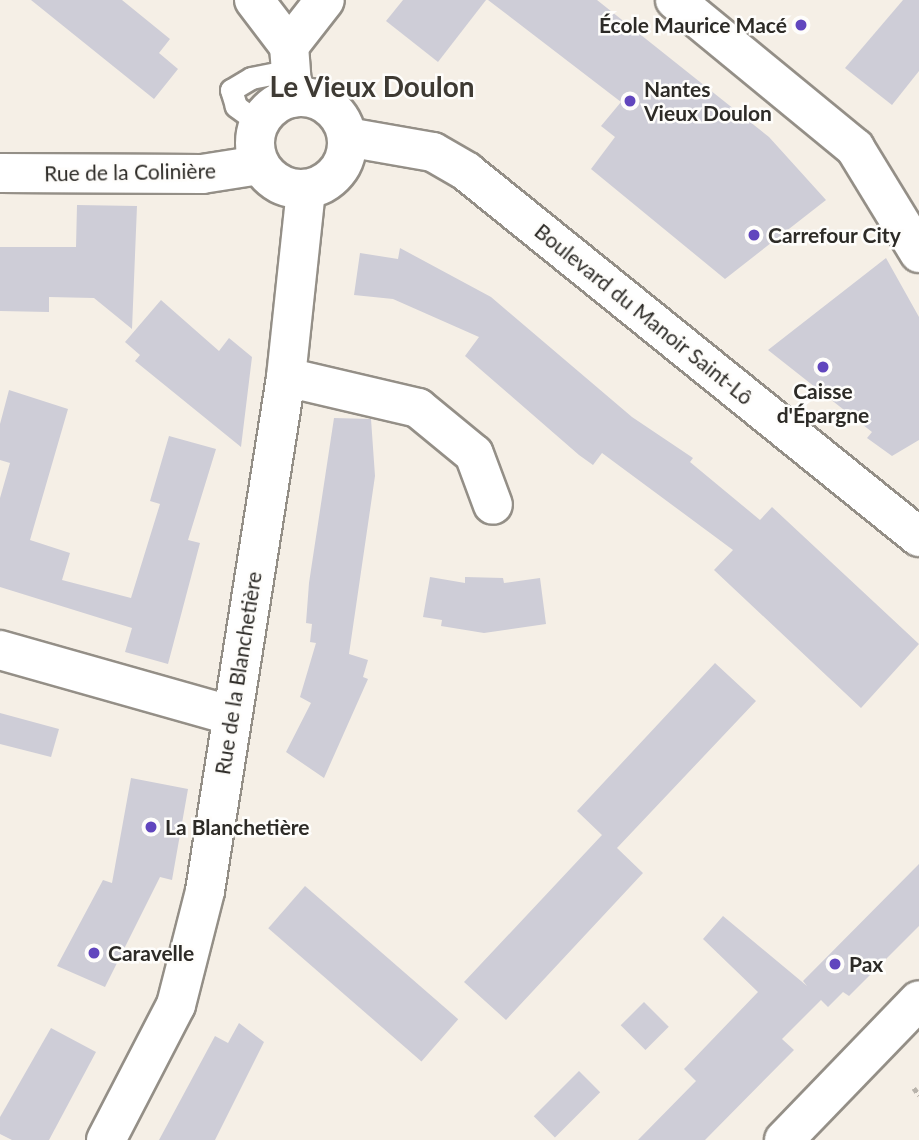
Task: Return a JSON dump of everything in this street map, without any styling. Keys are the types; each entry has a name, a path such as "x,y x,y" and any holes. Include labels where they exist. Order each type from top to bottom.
{"street":[{"path":"254,0 291,71 328,106 346,137 337,171 306,189 276,183 260,165 254,139 259,123 277,103 291,71 325,0"},
{"path":"675,0 855,148 919,253"},
{"name":"Boulevard du Manoir Saint-Lô","path":"346,137 433,152 467,172 919,537"},
{"name":"Rue de la Colinière","path":"0,173 202,174 260,165"},
{"name":"Rue de la Blanchetière","path":"106,1140 176,1004 205,891 230,715 286,377 306,189"},
{"path":"286,377 418,408 474,454 493,505"},
{"path":"0,650 230,715"},
{"path":"784,1140 919,1000"}],"path":[{"path":"914,1088 919,1095"}],"building":[{"path":"31,0 122,0 170,39 159,53 178,69 154,99"},
{"path":"403,0 486,0 438,62 386,21"},
{"path":"488,0 597,0 769,137 826,200 725,279 591,169 615,137 601,126 621,102"},
{"path":"903,0 919,0 919,71 892,105 845,68"},
{"path":"77,205 137,206 132,329 94,298 49,297 49,312 0,311 0,247 76,247"},
{"path":"400,248 491,297 632,417 693,458 690,462 760,520 772,507 919,644 861,708 714,570 733,550 602,453 593,465 579,455 465,356 479,337 393,299 354,295 360,253 398,259"},
{"path":"886,258 919,317 919,440 892,456 867,438 872,432 768,350"},
{"path":"161,300 219,351 229,338 252,357 241,447 135,361 140,355 125,342"},
{"path":"9,390 68,409 30,540 70,553 62,580 131,598 160,504 150,501 169,436 216,449 188,540 200,543 168,664 125,652 132,628 0,587 0,498 10,463 0,460 0,424"},
{"path":"334,418 371,419 375,476 349,654 368,660 363,677 368,679 324,778 286,752 311,703 300,697 316,643 310,642 312,624 306,623 309,583"},
{"path":"430,577 465,583 465,577 503,578 504,583 540,578 546,624 484,633 441,626 442,620 423,617"},
{"path":"715,663 756,701 617,848 643,873 506,1020 464,982 602,835 577,811"},
{"path":"0,713 59,729 51,757 0,744"},
{"path":"131,778 188,789 172,880 160,877 105,987 57,966 103,880 112,883"},
{"path":"919,864 919,926 849,996 843,992 828,1007 821,1000 782,1039 794,1050 705,1140 638,1140 696,1081 684,1069 758,992 703,939 723,916 807,986 803,981"},
{"path":"305,886 458,1019 421,1061 268,928"},
{"path":"644,1002 669,1027 645,1050 621,1025"},
{"path":"239,1023 264,1042 215,1140 159,1140 215,1036 228,1043"},
{"path":"51,1028 96,1052 49,1140 12,1140 0,1134 0,1117"},
{"path":"579,1071 600,1092 555,1137 534,1116"}],"place":[{"name":"École Maurice Macé","path":"801,25"},
{"name":"Nantes Vieux Doulon","path":"630,101"},
{"name":"Carrefour City","path":"754,235"},
{"name":"Caisse d'Épargne","path":"823,367"},
{"name":"La Blanchetière","path":"151,827"},
{"name":"Caravelle","path":"94,953"},
{"name":"Pax","path":"835,964"}],"district":[{"name":"Le Vieux Doulon","path":"372,86"}]}
